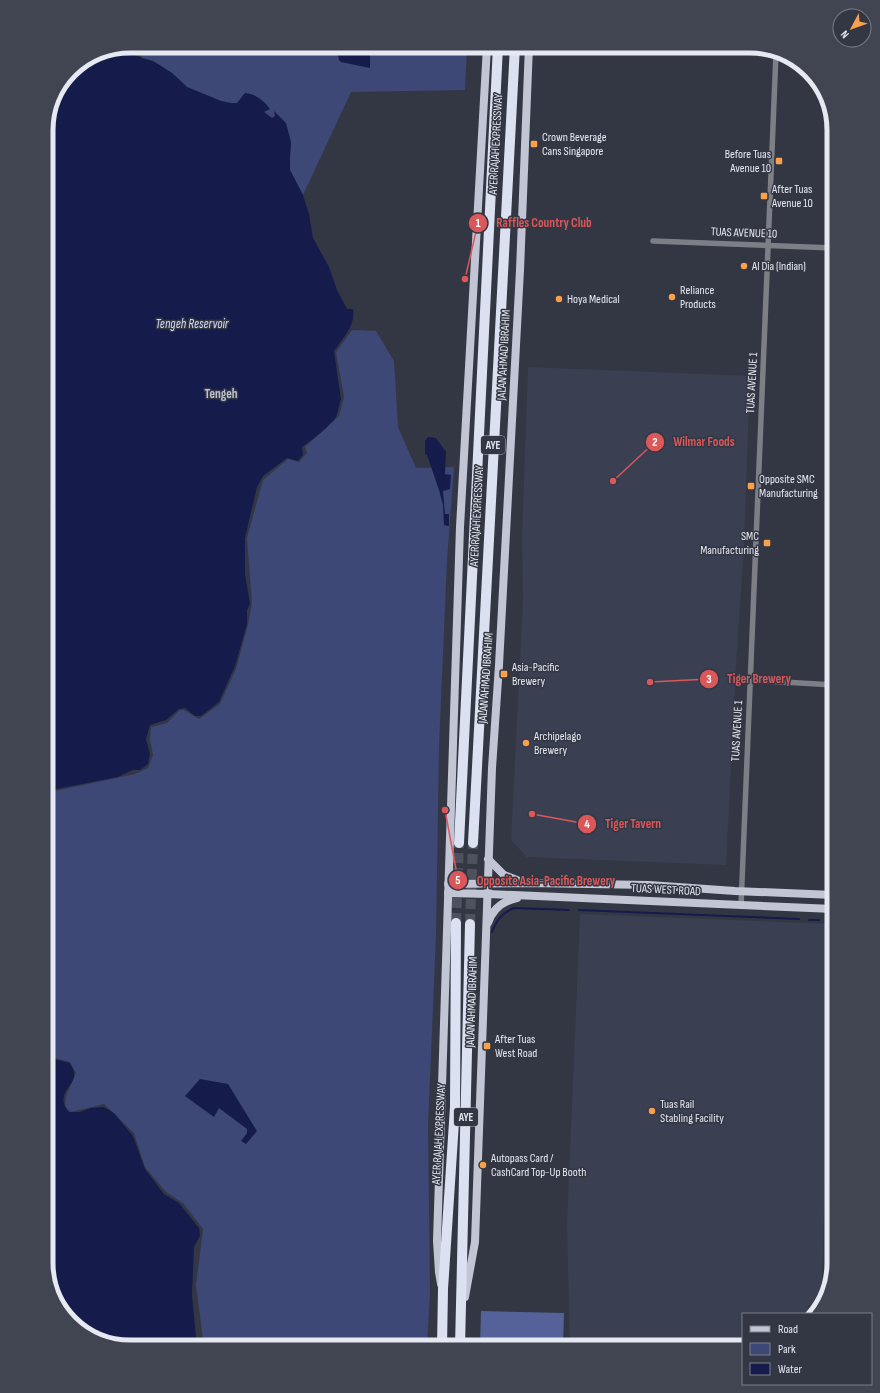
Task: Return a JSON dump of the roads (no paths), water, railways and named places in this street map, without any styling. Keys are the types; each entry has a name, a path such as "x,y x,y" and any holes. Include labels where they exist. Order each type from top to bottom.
{"highway":[{"name":"AYER RAJAH EXPRESSWAY","path":"459,843 498,53"},
{"name":"AYER RAJAH EXPRESSWAY","path":"473,843 514,53"},
{"name":"AYER RAJAH EXPRESSWAY","path":"442,1340 443,1289 455,1107 456,923"},
{"name":"AYER RAJAH EXPRESSWAY","path":"460,1340 470,924"}],"main road":[{"path":"443,1289 440,1279 437,1240 460,527 487,53"},
{"name":"JALAN AHMAD IBRAHIM","path":"462,1311 475,1242 492,768 502,620 522,238 529,53"},
{"path":"488,859 508,878 531,883"},
{"name":"TUAS WEST ROAD","path":"448,884 531,883 648,885 741,892 827,895"},
{"name":"TUAS WEST ROAD","path":"448,893 827,910"},
{"path":"486,929 490,915 498,906 512,900 531,896"}],"street":[{"name":"TUAS AVENUE 1","path":"741,906 776,58"},
{"name":"TUAS AVENUE 10","path":"653,240 827,248"},
{"path":"751,680 827,685"}],"water":[{"name":"Tengeh Reservoir","path":"132,53 142,58 153,61 172,73 187,87 221,101 237,103 245,93 256,96 270,109 264,112 272,118 275,116 274,111 286,123 291,142 290,170 303,195 309,214 313,238 329,267 337,290 347,309 353,309 353,320 348,331 334,351 341,399 336,417 325,429 302,447 303,455 298,461 287,458 263,476 257,487 245,538 245,574 250,604 247,610 247,624 235,666 219,702 201,716 195,716 185,708 179,709 166,720 150,725 146,739 150,754 148,764 140,770 133,770 118,777 53,790 53,125 54,115 63,92 72,79 83,69 92,63 115,54"},
{"path":"338,53 370,53 370,68 341,62"},
{"path":"428,437 436,438 446,452 445,474 451,475 450,489 443,491 445,514 449,514 449,526 444,525 443,505 439,490 427,455 425,454 425,441"},
{"path":"53,1059 70,1063 74,1071 74,1077 64,1095 63,1100 69,1112 80,1112 91,1108 104,1107 114,1113 133,1136 145,1169 164,1194 179,1203 199,1228 200,1236 194,1247 192,1296 196,1340 115,1339 87,1327 72,1314 66,1306 57,1287 53,1268"},
{"path":"200,1079 228,1084 257,1131 246,1144 241,1141 247,1133 247,1129 219,1108 214,1117 185,1096"}],"waterway":[{"path":"492,932 500,917 514,908 569,910"},
{"path":"579,910 799,919"},
{"path":"809,920 819,920"}],"tunnel":[{"path":"456,923 459,843"},
{"path":"470,924 473,843"}],"place":[{"name":"Crown Beverage Cans Singapore","path":"534,144"},
{"name":"Before Tuas Avenue 10","path":"779,161"},
{"name":"After Tuas Avenue 10","path":"764,196"},
{"name":"Al Dia (Indian)","path":"744,266"},
{"name":"Raffles Country Club","path":"465,279"},
{"name":"Reliance Products","path":"672,297"},
{"name":"Hoya Medical","path":"559,299"},
{"name":"Wilmar Foods","path":"613,481"},
{"name":"Opposite SMC Manufacturing","path":"751,486"},
{"name":"SMC Manufacturing","path":"767,543"},
{"name":"Asia-Pacific Brewery","path":"504,674"},
{"name":"Tiger Brewery","path":"650,682"},
{"name":"Archipelago Brewery","path":"526,743"},
{"name":"Opposite Asia-Pacific Brewery","path":"445,810"},
{"name":"Tiger Tavern","path":"532,814"},
{"name":"After Tuas West Road","path":"487,1046"},
{"name":"Tuas Rail Stabling Facility","path":"652,1111"},
{"name":"Autopass Card / CashCard Top-Up Booth","path":"483,1165"}],"district":[{"name":"Tengeh","path":"221,394"}]}
